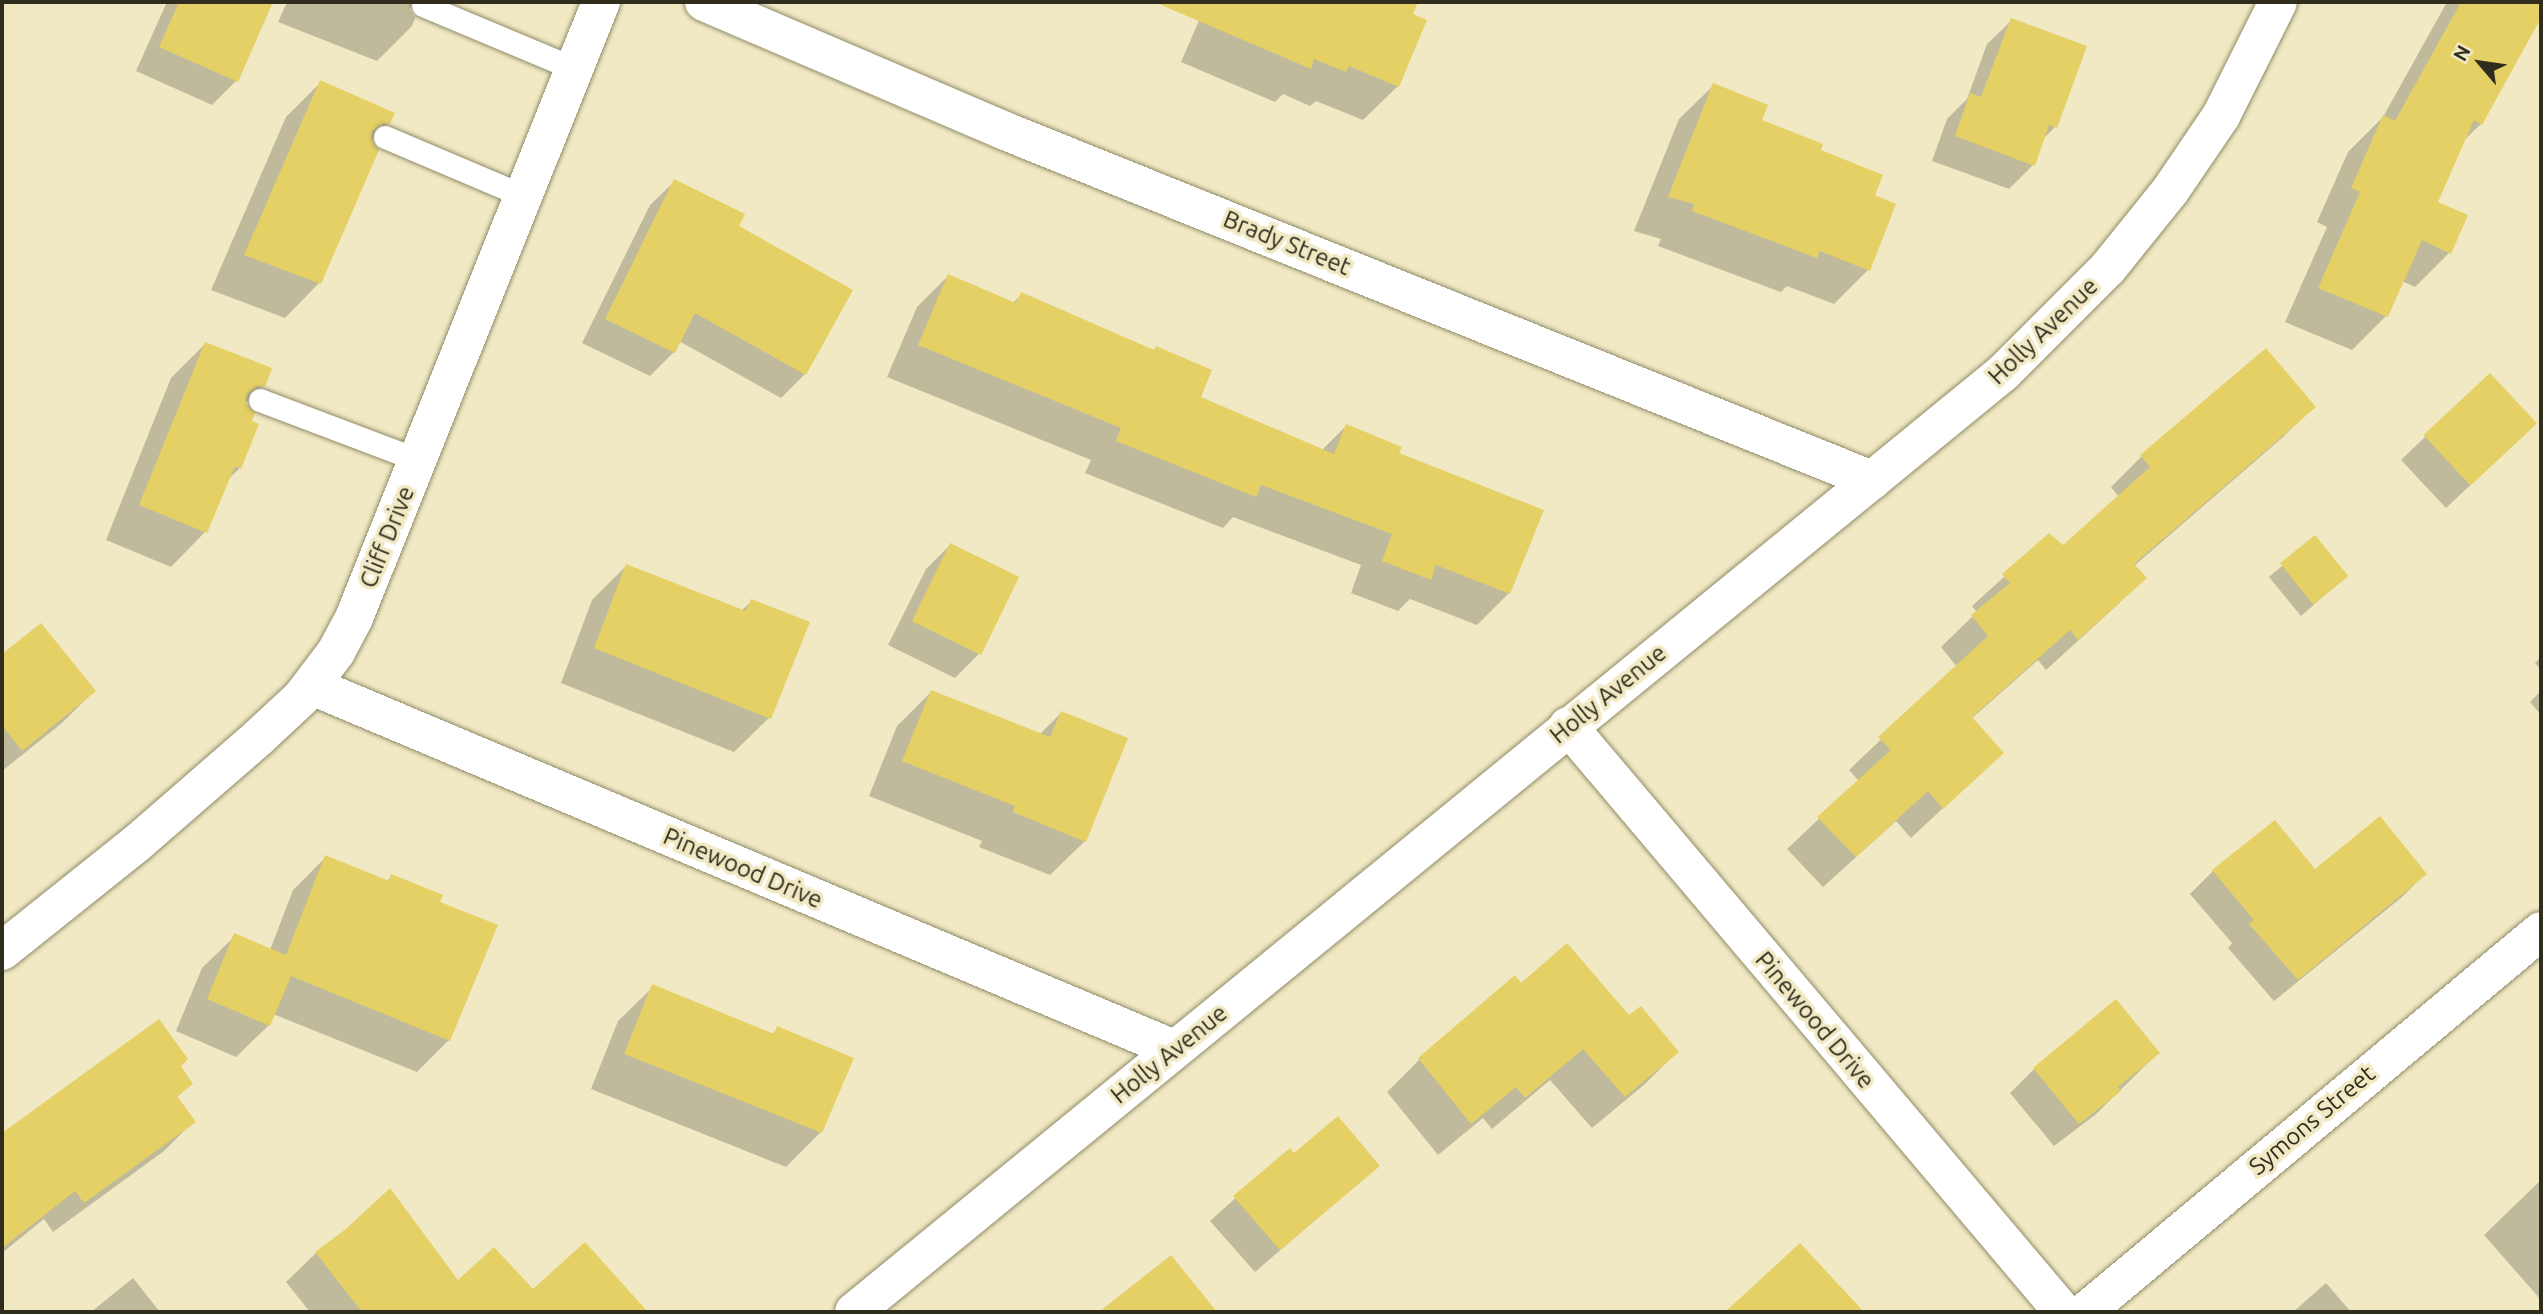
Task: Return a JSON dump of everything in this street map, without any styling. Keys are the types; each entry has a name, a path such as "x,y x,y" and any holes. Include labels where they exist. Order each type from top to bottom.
{"street":[{"name":"Cliff Drive","path":"2,951 146,835 266,731 312,686 336,653 354,618 601,2"},
{"name":"Brady Street","path":"704,2 1005,131 1872,480"},
{"name":"Holly Avenue","path":"854,1312 2003,373 2108,268 2196,154 2243,75 2278,2"},
{"name":"Pinewood Drive","path":"312,686 1174,1049"},
{"name":"Pinewood Drive","path":"1568,726 2063,1312"},
{"name":"Symons Street","path":"2085,1312 2541,930"}],"lane":[{"path":"423,5 575,69"},
{"path":"385,137 524,195"},
{"path":"260,400 418,460"}],"building":[{"path":"179,2 273,2 238,82 159,47"},
{"path":"1154,2 1418,2 1413,14 1427,20 1399,87 1349,66 1346,72 1314,59 1311,69"},
{"path":"2461,2 2541,2 2541,18 2482,125 2474,120 2438,202 2468,215 2451,254 2422,240 2388,317 2318,288 2360,192 2351,188 2383,115 2395,121"},
{"path":"2011,18 2087,46 2057,128 2049,125 2035,166 1955,136 1970,93 1981,97"},
{"path":"320,80 395,113 390,124 383,123 372,131 371,139 379,150 321,284 244,255"},
{"path":"1713,83 1768,105 1762,120 1823,144 1821,150 1883,175 1875,195 1896,204 1870,271 1820,251 1817,258 1692,211 1694,204 1668,197"},
{"path":"674,179 745,214 739,226 853,290 806,375 695,313 675,353 605,319"},
{"path":"948,274 1016,303 1021,292 1154,350 1156,346 1212,370 1201,397 1334,454 1346,424 1402,447 1399,453 1544,510 1510,594 1436,565 1431,580 1382,561 1392,534 1261,485 1256,497 1116,441 1121,428 918,345"},
{"path":"205,342 272,368 265,387 257,386 247,394 246,403 255,413 252,421 259,424 241,469 235,466 207,533 139,505"},
{"path":"2266,348 2316,407 2134,564 2147,578 2078,640 2070,630 1972,717 2004,753 1943,809 1928,791 1856,857 1817,817 1891,750 1878,737 1988,636 1971,615 2010,583 2002,574 2049,533 2063,545 2150,467 2140,455"},
{"path":"2490,373 2537,423 2471,486 2423,435"},
{"path":"2315,535 2348,576 2313,605 2280,563"},
{"path":"950,543 1019,577 981,655 912,621"},
{"path":"626,564 746,611 751,599 810,622 771,719 594,648"},
{"path":"41,623 96,691 22,751 2,725 2,654"},
{"path":"931,690 1050,737 1061,711 1128,738 1086,842 1013,812 1015,806 902,761"},
{"path":"2380,816 2427,874 2298,980 2249,924 2254,920 2212,870 2275,820 2315,869"},
{"path":"325,855 389,881 391,874 443,895 440,902 498,925 450,1041 291,976 270,1026 207,999 234,933 286,955"},
{"path":"1567,943 1629,1015 1641,1006 1679,1052 1625,1097 1583,1049 1525,1098 1516,1087 1471,1124 1418,1058 1515,975 1521,983"},
{"path":"652,984 774,1034 777,1026 854,1058 822,1133 624,1054"},
{"path":"2116,999 2160,1053 2118,1087 2121,1091 2079,1124 2033,1068"},
{"path":"159,1019 188,1059 181,1066 193,1084 177,1096 196,1122 84,1203 75,1191 2,1248 2,1133"},
{"path":"1338,1116 1380,1166 1280,1250 1233,1196 1290,1148 1294,1153"},
{"path":"390,1188 458,1280 494,1247 533,1289 585,1242 648,1312 362,1312 315,1252 346,1229"},
{"path":"1800,1243 1864,1312 1725,1312"},
{"path":"1171,1255 1217,1312 1099,1312"}]}
